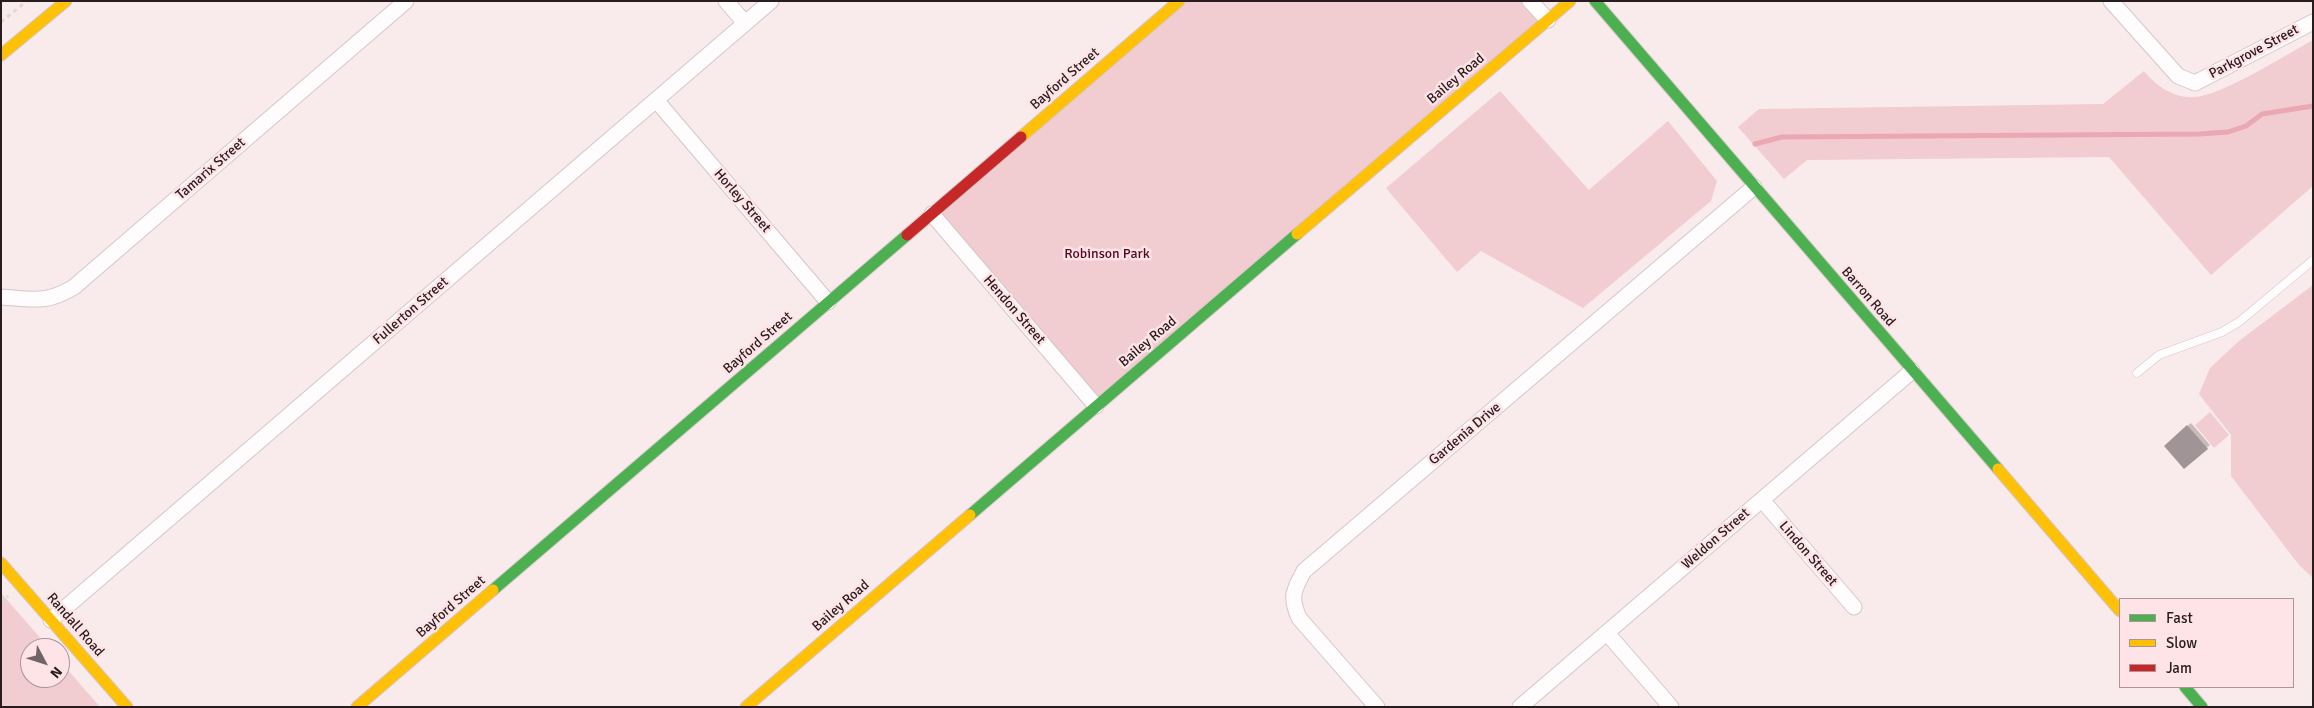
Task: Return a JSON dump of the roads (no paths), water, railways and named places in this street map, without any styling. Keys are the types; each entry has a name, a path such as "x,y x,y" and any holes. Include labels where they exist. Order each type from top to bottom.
{"street":[{"path":"1,55 66,1"},
{"name":"Tamarix Street","path":"1,297 39,300 57,297 74,287 406,1"},
{"path":"726,1 745,24"},
{"name":"Fullerton Street","path":"51,620 771,1"},
{"name":"Bayford Street","path":"357,707 1178,1"},
{"path":"1530,1 1548,20"},
{"name":"Bailey Road","path":"746,707 1570,1"},
{"name":"Barron Road","path":"1595,1 2119,611"},
{"name":"Parkgrove Street","path":"2111,1 2178,76 2195,83 2313,22"},
{"name":"Horley Street","path":"656,100 828,302"},
{"name":"Gardenia Drive","path":"1377,707 1299,618 1293,602 1295,587 1304,571 1754,187"},
{"name":"Hendon Street","path":"932,214 1096,406"},
{"name":"Weldon Street","path":"1520,707 1912,371"},
{"name":"Lindon Street","path":"1762,500 1854,607"},
{"name":"Randall Road","path":"1,563 127,707"},
{"path":"1607,633 1672,707"},
{"path":"2186,688 2202,707"}],"lane":[{"path":"2137,372 2159,355 2222,332 2239,322 2313,260"}],"waterway":[{"path":"1755,144 1782,137 2199,134 2228,132 2246,126 2262,114 2313,106"}],"park label":[{"name":"Robinson Park","path":"1107,254"}]}
